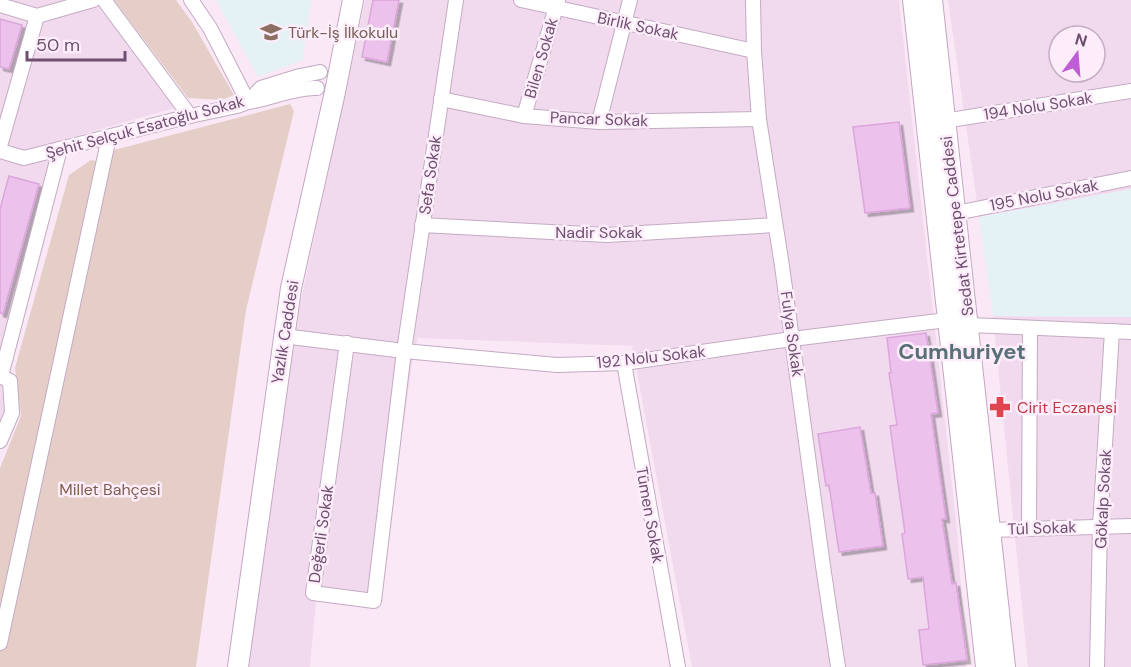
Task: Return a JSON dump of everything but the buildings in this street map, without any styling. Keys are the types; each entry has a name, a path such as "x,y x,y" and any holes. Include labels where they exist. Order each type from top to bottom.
{"main road":[{"name":"Yazlık Caddesi","path":"238,667 291,288 336,92 353,0"},
{"name":"Sedat Kirtetepe Caddesi","path":"913,0 986,667"},
{"name":"Sedat Kirtetepe Caddesi","path":"932,0 1005,667"}],"street":[{"path":"0,5 37,16 93,0"},
{"path":"104,0 190,116"},
{"path":"190,0 210,28 248,102 264,100 304,88 317,88"},
{"name":"Sefa Sokak","path":"404,351 456,0"},
{"name":"Birlik Sokak","path":"521,0 557,4 624,23 754,51"},
{"path":"599,122 630,0"},
{"name":"Fulya Sokak","path":"753,0 759,119 838,667"},
{"name":"Bilen Sokak","path":"524,116 557,4"},
{"path":"0,146 37,16"},
{"name":"Şehit Selçuk Esatoğlu Sokak","path":"0,151 24,158 60,149 107,144 190,116 248,102 261,88 305,74 320,72"},
{"name":"194 Nolu Sokak","path":"944,121 1131,91"},
{"name":"Pancar Sokak","path":"441,99 524,116 599,122 759,119"},
{"path":"0,643 107,144"},
{"path":"0,441 12,413 10,381 0,376 60,149"},
{"name":"195 Nolu Sokak","path":"956,213 1131,178"},
{"name":"Nadir Sokak","path":"422,225 607,235 775,225"},
{"name":"192 Nolu Sokak","path":"283,336 404,351 557,365 624,363 947,320"},
{"path":"969,325 1131,332"},
{"path":"1029,528 1030,329"},
{"name":"Gökalp Sokak","path":"1097,667 1100,526 1112,331"},
{"name":"Değerli Sokak","path":"347,343 313,593 374,601 404,351"},
{"name":"Tümen Sokak","path":"624,363 678,667"},
{"name":"Tül Sokak","path":"989,530 1131,526"}],"shaded area":[{"path":"0,0 96,0 175,108 62,140 50,162 0,351"},
{"name":"Türk-İş İlkokulu","path":"216,0 311,0 303,60 258,77"},
{"path":"365,0 899,0 958,540 966,667 692,667 632,346 418,338 412,363 378,608 316,601 310,667 247,667 297,318"},
{"path":"948,0 1131,0 1131,189 979,217"},
{"path":"1131,189 1131,317 993,316 979,217"},
{"path":"993,316 1131,317 1131,667 1028,667"},
{"path":"0,351 4,412 0,421"}],"green space":[{"path":"114,0 176,0 192,22 234,95 221,100 188,98"},
{"name":"Millet Bahçesi","path":"290,104 294,111 246,310 196,667 0,667 0,468 21,416 15,368 69,175 91,160 111,164 114,150"}],"place":[{"name":"Türk-İş İlkokulu","path":"271,32"},
{"name":"Cirit Eczanesi","path":"1000,407"}],"district":[{"name":"Cumhuriyet","path":"962,351"}]}
